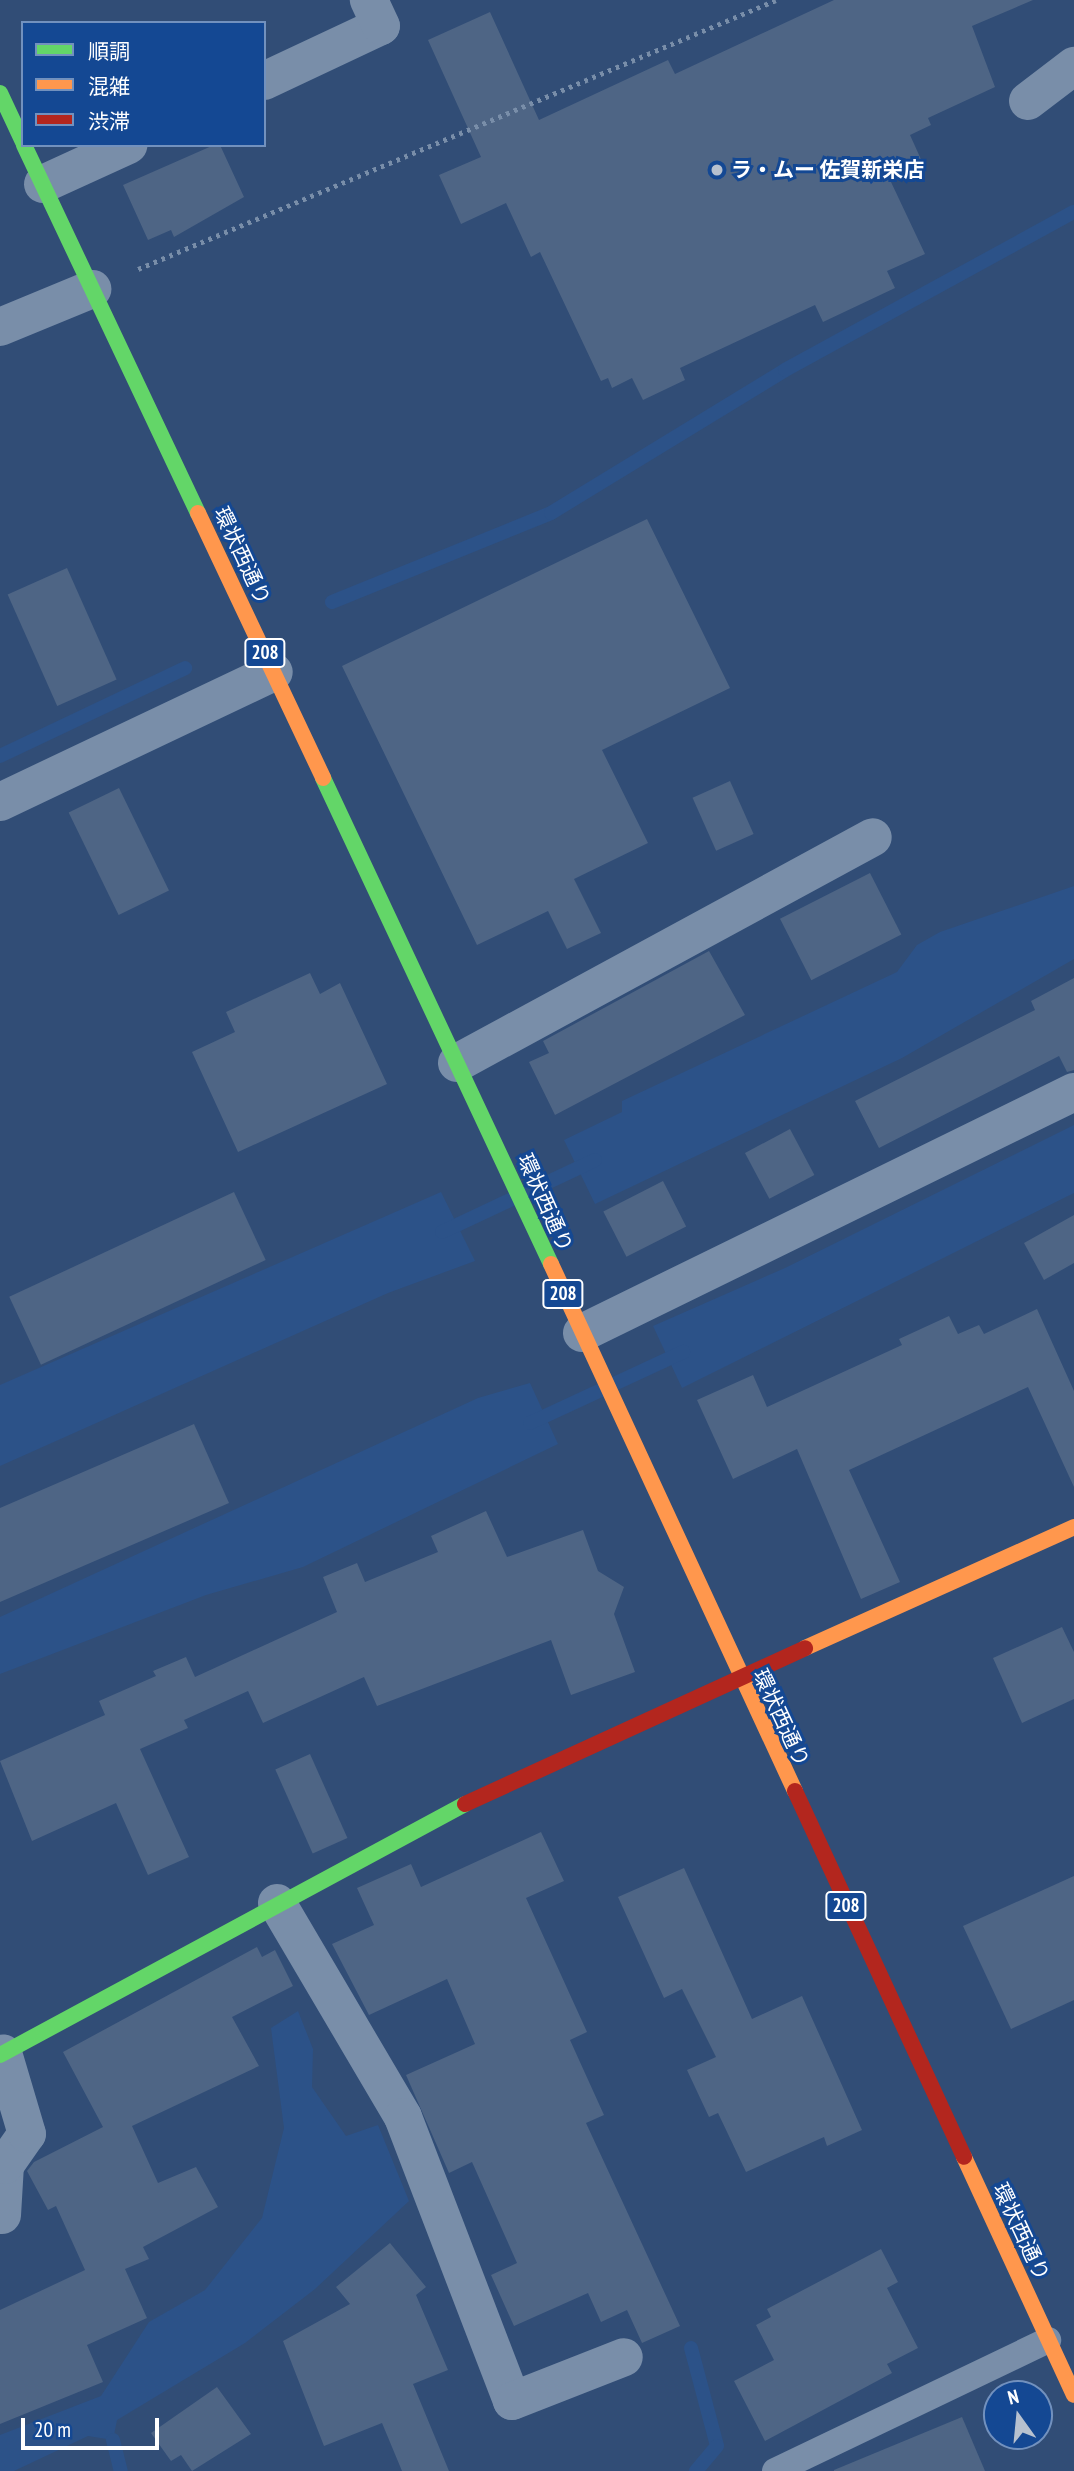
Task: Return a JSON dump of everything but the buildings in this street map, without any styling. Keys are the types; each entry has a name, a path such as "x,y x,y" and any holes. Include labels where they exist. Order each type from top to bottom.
{"main road":[{"name":"環状西通り","path":"0,93 21,138"},
{"name":"環状西通り","path":"25,147 504,1162 741,1682 1074,2395"},
{"path":"2,2054 277,1903 491,1790 741,1682 1074,1527"}],"street":[{"path":"266,80 381,26 369,0"},
{"path":"1028,101 1074,66"},
{"path":"43,184 124,147"},
{"path":"0,327 92,289"},
{"path":"0,802 274,672"},
{"path":"457,1063 873,836"},
{"path":"587,1344 1074,1093"},
{"path":"277,1903 403,2117 512,2401 624,2357"},
{"path":"2,2054 27,2134 5,2165 2,2214"}],"lane":[{"path":"775,2471 1048,2340"}],"path":[{"path":"138,269 776,0"}],"water":[{"path":"1074,886 1074,959 902,1058 595,1204 564,1140 622,1112 622,1101 897,972 917,945 940,932"},
{"path":"1074,1125 1074,1193 682,1388 653,1326 785,1268"},
{"path":"441,1192 475,1261 388,1293 0,1466 0,1385"},
{"path":"530,1383 558,1444 303,1567 206,1595 0,1674 0,1617 478,1398"},
{"path":"298,2011 313,2049 312,2087 346,2136 378,2125 409,2201 315,2289 245,2343 117,2420 113,2440 88,2436 14,2471 0,2471 0,2435 101,2396 149,2322 205,2290 262,2218 284,2128 271,2028"}],"waterway":[{"path":"332,602 551,513 785,370 1074,212"},
{"path":"0,756 185,668"},
{"path":"442,1232 595,1160"},
{"path":"530,1423 683,1352"},
{"path":"691,2348 717,2446 696,2471"},
{"path":"113,2440 121,2471"}],"traffic: fast":[{"path":"0,93 21,138"},
{"path":"25,147 198,513"},
{"path":"323,778 551,1264"},
{"path":"0,2055 465,1804"}],"traffic: slow":[{"path":"198,513 323,778"},
{"path":"551,1264 795,1791"},
{"path":"805,1648 1074,1527"},
{"path":"964,2157 1074,2395"}],"traffic: jam":[{"path":"465,1804 805,1648"},
{"path":"795,1791 964,2157"}],"place":[{"name":"ラ・ムー 佐賀新栄店","path":"717,170"}]}
